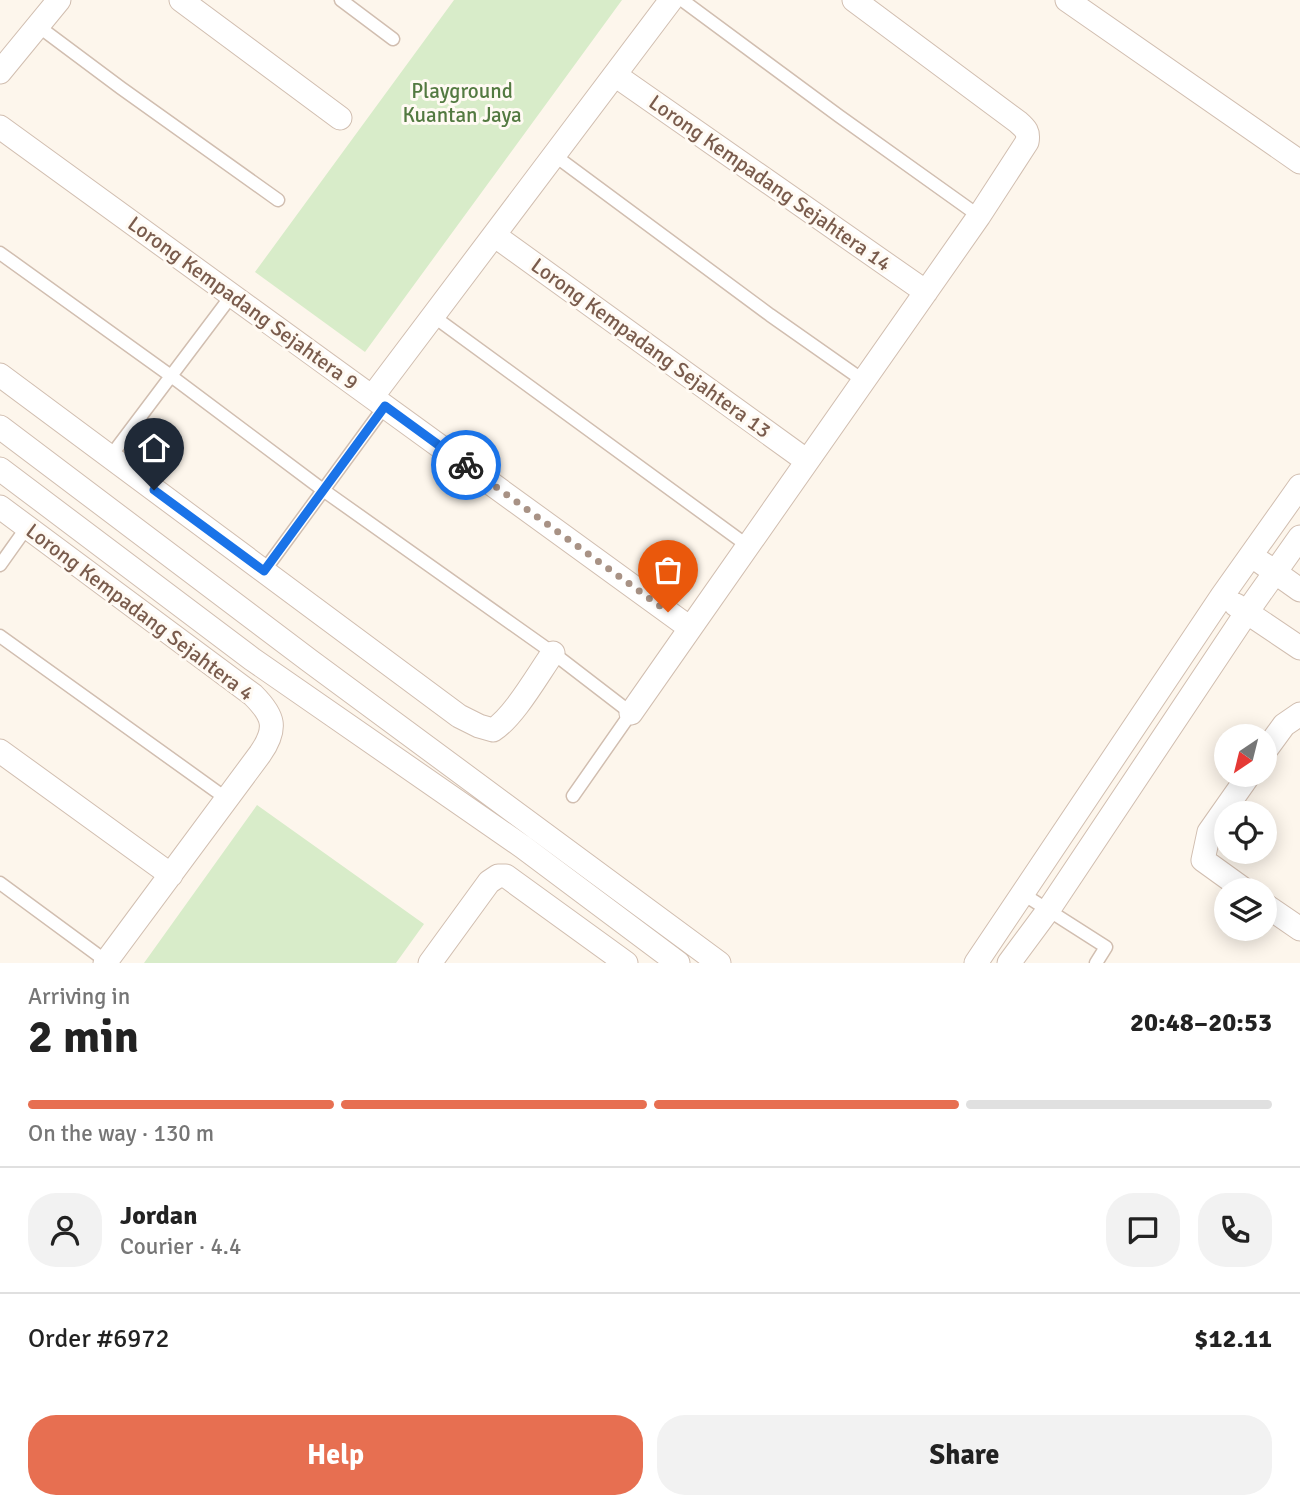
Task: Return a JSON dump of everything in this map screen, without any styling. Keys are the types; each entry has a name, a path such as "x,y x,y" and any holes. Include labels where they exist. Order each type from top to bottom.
{"street":[{"path":"0,72 60,0"},
{"path":"181,0 340,118"},
{"path":"378,402 433,316 671,0"},
{"path":"631,713 979,216 1027,142 1026,129 1018,122 854,0"},
{"path":"1067,0 1300,162"},
{"name":"Lorong Kempadang Sejahtera 14","path":"615,75 926,292"},
{"name":"Lorong Kempadang Sejahtera 9","path":"0,127 690,628"},
{"name":"Lorong Kempadang Sejahtera 13","path":"494,235 807,461"},
{"path":"0,375 459,716 493,730 500,726 553,653"},
{"path":"0,427 310,661 719,963"},
{"path":"0,469 252,659 523,848 678,963"},
{"path":"976,963 1222,596 1300,486"},
{"name":"Lorong Kempadang Sejahtera 4","path":"0,507 253,695 267,709 273,726 269,741 106,962"},
{"path":"1009,963 1049,909 1300,537"},
{"path":"1251,556 1300,590"},
{"path":"1222,596 1300,649"},
{"path":"1278,733 1284,725 1300,714"},
{"path":"0,751 171,875"},
{"path":"1228,878 1203,860 1209,832 1239,788"},
{"path":"434,962 489,882 498,876 506,876 626,963"},
{"path":"1277,913 1300,929"}],"lane":[{"path":"341,0 393,38"},
{"path":"682,0 979,216"},
{"path":"38,26 278,200"},
{"path":"554,155 864,381"},
{"path":"0,253 323,490 553,653 631,713 573,796"},
{"path":"110,457 232,295"},
{"path":"433,316 748,546"},
{"path":"264,571 323,490 378,402"},
{"path":"0,565 27,527"},
{"path":"0,636 227,799"},
{"path":"0,883 106,962"},
{"path":"1023,894 1106,947 1096,963"}],"green space":[{"name":"Playground Kuantan Jaya","path":"454,0 622,0 365,352 255,272"},
{"path":"257,805 424,924 396,963 144,963"}],"way so far":[{"path":"466,465 668,612"}],"route":[{"path":"154,490 264,571 385,406 466,465"}]}
